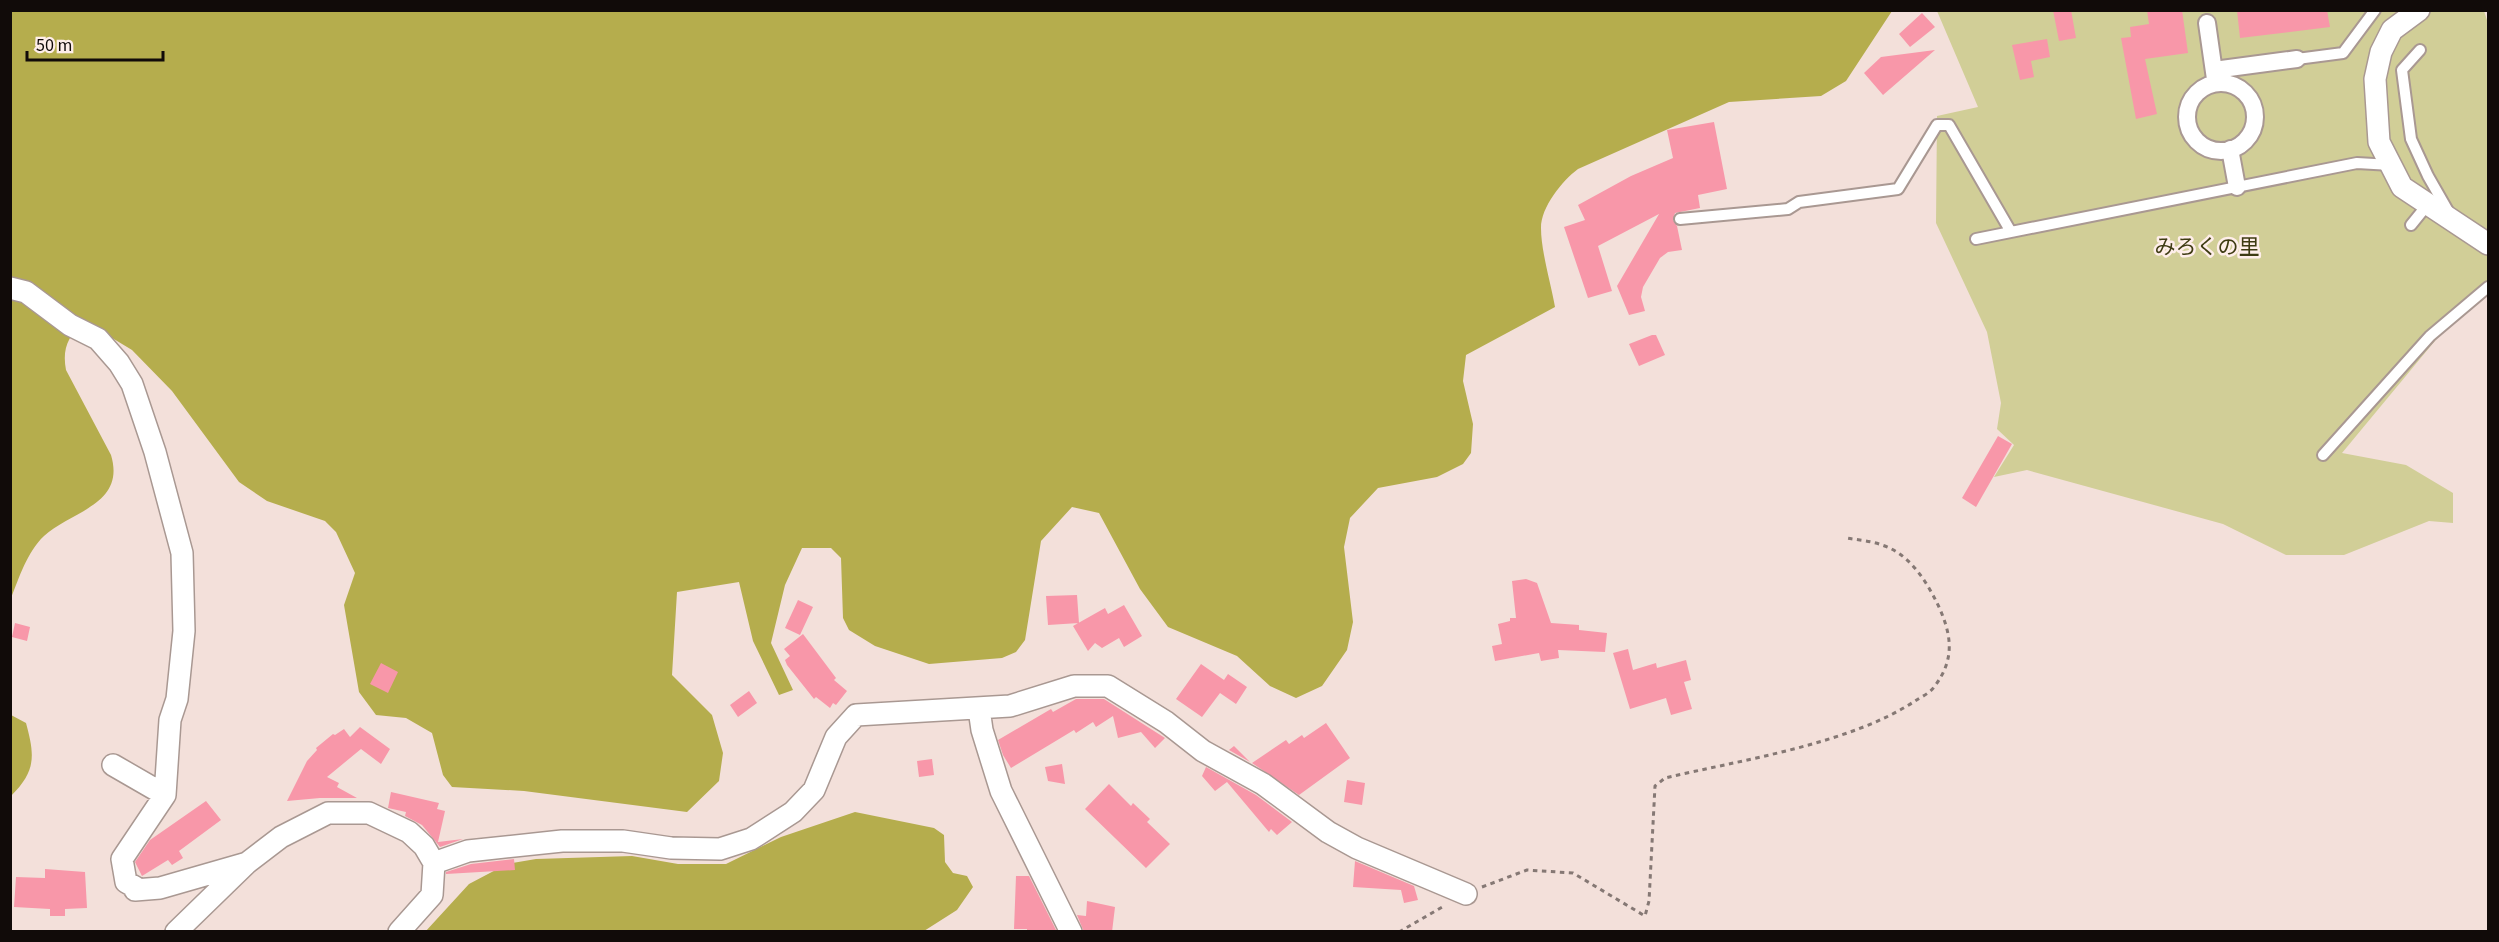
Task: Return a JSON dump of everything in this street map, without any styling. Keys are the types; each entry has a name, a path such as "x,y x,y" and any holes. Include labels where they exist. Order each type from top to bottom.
{"street":[{"path":"2414,12 2392,30 2381,52 2375,79 2379,142 2402,187 2488,243"},
{"path":"2206,16 2215,77"},
{"path":"2215,77 2243,90 2254,110 2255,121 2251,132 2244,141 2230,149 2212,150 2202,145 2188,129 2186,118 2193,97 2215,77 2297,59"},
{"path":"2230,149 2237,187"},
{"path":"10,288 26,292 70,325 98,339 120,363 132,384 155,452 182,553 184,631 177,699 170,720 165,795 123,859 126,882 135,886 135,890 160,888 247,863"},
{"path":"434,863 468,851 562,841 623,841 671,848 720,849 751,839 793,812 814,790 836,737 856,715 889,711 1010,706 1074,686 1108,686 1166,722 1203,751 1263,784 1328,832 1357,848 1466,894"},
{"path":"979,709 982,730 1001,791 1071,932"},
{"path":"113,765 165,795"},
{"path":"176,932 247,863 281,837 328,813 369,813 409,832 424,846 434,863 432,895 399,932"}],"lane":[{"path":"2297,59 2343,53 2375,10"},
{"path":"2420,50 2402,70 2411,139 2452,219"},
{"path":"1680,219 1788,209 1799,202 1898,189 1937,125 1949,125 2011,232"},
{"path":"1976,239 2357,163 2391,165"},
{"path":"2411,225 2428,204"},
{"path":"2323,456 2430,336 2488,287"}],"path":[{"path":"1399,932 1466,894 1527,870 1573,873 1645,916 1649,901 1655,786 1665,778 1799,747 1838,735 1899,711 1933,689 1945,668 1951,644 1949,629 1935,598 1910,560 1883,545 1847,538"}],"green space":[{"name":"みろくの里","path":"1937,11 2484,11 2488,23 2488,295 2439,336 2342,453 2406,465 2453,493 2453,523 2429,521 2344,555 2286,555 2223,524 2027,470 1994,477 2014,445 1997,429 2001,403 1987,332 1936,223 1937,116 1978,107"}],"shaded area":[{"path":"11,11 1892,11 1846,81 1821,96 1729,102 1578,169 1559,187 1548,203 1541,228 1544,257 1555,307 1466,355 1463,381 1473,424 1471,453 1463,464 1437,477 1378,488 1350,518 1344,547 1353,622 1347,650 1322,686 1296,698 1270,686 1237,656 1168,627 1140,589 1099,513 1072,507 1041,541 1025,640 1016,652 1002,658 929,664 875,646 849,630 843,618 841,558 831,548 802,548 785,585 771,643 793,690 779,695 753,641 739,582 677,592 672,675 712,715 723,753 719,781 687,812 524,791 452,787 443,775 432,733 406,718 376,715 359,692 344,605 355,573 336,532 325,521 267,501 239,482 172,391 132,350 84,321 68,343 65,356 66,370 111,455 114,472 111,485 104,496 93,505 55,527 38,542 24,565 11,598"},
{"path":"11,715 26,723 32,754 25,779 11,796"},
{"path":"855,812 934,828 944,835 945,862 953,873 967,876 973,887 957,910 924,931 425,932 469,884 507,864 536,859 632,856 678,864 726,864 781,837"}],"building":[{"path":"2053,10 2071,10 2076,38 2059,41"},
{"path":"2147,10 2182,10 2188,53 2145,59 2157,114 2136,119 2121,38 2131,37 2130,27 2149,24"},
{"path":"2237,10 2327,10 2330,27 2240,38"},
{"path":"1922,13 1935,27 1910,47 1899,34"},
{"path":"2047,39 2050,57 2031,61 2034,77 2020,80 2012,45"},
{"path":"1935,50 1883,95 1864,73 1881,57"},
{"path":"1714,122 1727,189 1698,195 1700,208 1675,213 1673,220 1677,226 1682,250 1668,252 1660,258 1643,287 1641,297 1645,311 1629,315 1617,286 1659,214 1598,246 1612,291 1588,298 1564,227 1585,220 1578,205 1631,176 1673,158 1667,130"},
{"path":"1656,335 1665,355 1639,366 1629,344"},
{"path":"1998,436 2012,444 1976,507 1962,498"},
{"path":"1526,579 1537,583 1551,623 1579,625 1579,630 1607,633 1605,652 1558,650 1559,658 1541,661 1539,653 1495,661 1492,646 1502,644 1498,624 1510,621 1510,618 1516,618 1512,581"},
{"path":"1077,595 1079,623 1048,625 1046,596"},
{"path":"798,600 813,607 800,635 785,628"},
{"path":"1124,605 1142,636 1124,647 1119,638 1102,648 1095,643 1088,651 1073,626 1105,608 1108,614"},
{"path":"15,623 30,627 27,641 12,637"},
{"path":"803,634 836,678 834,680 847,691 836,705 833,703 830,708 816,697 814,699 785,660 790,656 784,649"},
{"path":"1628,649 1633,670 1656,663 1657,668 1686,660 1691,680 1684,682 1692,709 1671,715 1666,698 1630,709 1613,653"},
{"path":"381,663 398,672 388,693 370,684"},
{"path":"1201,664 1224,680 1228,674 1247,687 1236,704 1220,693 1202,717 1176,699"},
{"path":"749,691 757,703 738,717 730,705"},
{"path":"1076,699 1104,699 1165,738 1155,748 1141,732 1118,738 1113,716 1096,727 1093,722 1076,733 1074,730 1011,768 998,740 1051,709 1053,712"},
{"path":"1326,723 1350,758 1299,795 1252,763 1286,740 1289,744 1302,735 1304,738"},
{"path":"360,727 390,749 381,764 361,749 327,777 339,783 337,787 357,798 287,801 307,761 317,750 316,748 333,734 344,729 350,737"},
{"path":"1234,746 1250,762 1229,750"},
{"path":"932,759 934,775 919,777 917,761"},
{"path":"1062,764 1065,784 1048,781 1045,767"},
{"path":"1206,767 1256,795 1292,822 1277,835 1271,829 1269,832 1227,782 1215,791 1202,776"},
{"path":"1347,780 1365,783 1362,805 1344,802"},
{"path":"1109,784 1131,806 1133,803 1150,819 1147,822 1170,844 1146,868 1085,809"},
{"path":"391,792 439,803 437,809 445,811 438,842 463,839 440,847 422,825 405,816 406,812 388,808"},
{"path":"206,801 221,820 179,851 183,858 172,865 168,860 142,876 135,862 150,840"},
{"path":"514,859 515,870 446,874 446,872 471,864"},
{"path":"1355,861 1414,886 1418,900 1404,903 1401,890 1353,887"},
{"path":"45,869 85,872 87,908 65,909 65,916 50,916 50,909 14,907 16,877 45,878"},
{"path":"1016,876 1029,876 1057,932 1027,932 1027,929 1014,929"},
{"path":"1087,901 1115,907 1112,932 1084,932 1077,915 1086,916"}]}
